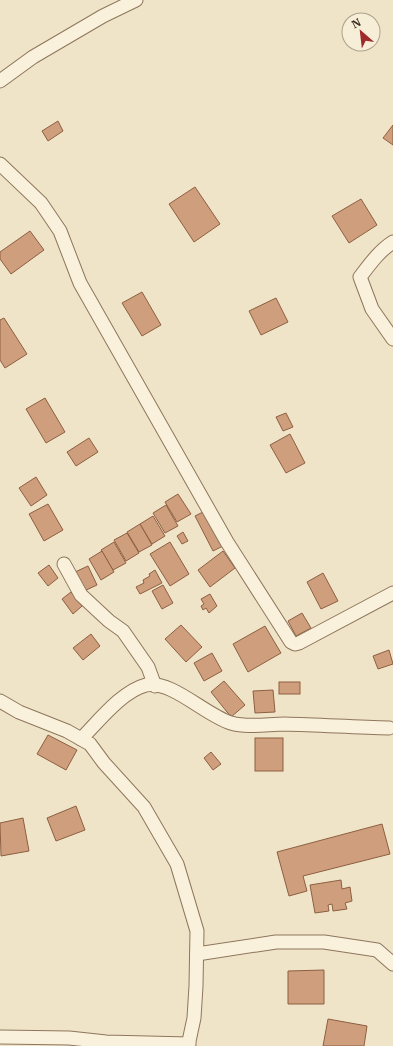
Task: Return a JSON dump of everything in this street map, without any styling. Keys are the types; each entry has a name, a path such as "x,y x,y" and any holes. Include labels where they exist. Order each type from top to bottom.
{"street":[{"path":"0,81 33,56 103,16 136,0"},
{"path":"0,164 41,204 60,232 80,282 227,542 291,642 295,644 299,643 393,593"},
{"path":"393,242 384,248 360,278 372,308 393,339"},
{"path":"64,564 81,595 109,621 123,630 148,667 154,686"},
{"path":"81,739 114,705 128,693 146,685 166,686 217,718 232,723 246,725 286,724 389,728"},
{"path":"0,702 19,712 67,731 90,744 104,763 144,807 177,864 197,931 194,1018 188,1045 106,1042 70,1038 0,1037"},
{"path":"197,954 276,942 324,942 377,950 393,964"}],"building":[{"path":"58,121 63,131 48,141 42,131"},
{"path":"393,125 393,145 383,138"},
{"path":"195,187 220,224 194,242 169,204"},
{"path":"361,199 377,225 349,243 332,216"},
{"path":"30,231 44,250 11,274 0,259 0,252"},
{"path":"142,292 161,325 142,336 122,303"},
{"path":"276,298 288,322 261,335 249,311"},
{"path":"4,318 27,354 5,368 0,360 0,320"},
{"path":"45,398 65,432 46,443 26,409"},
{"path":"286,413 293,427 283,431 276,417"},
{"path":"290,434 305,463 286,473 270,445"},
{"path":"89,438 98,452 76,466 67,452"},
{"path":"36,477 47,495 31,506 19,488"},
{"path":"178,494 191,514 177,522 165,502"},
{"path":"48,504 63,530 44,541 29,514"},
{"path":"166,505 178,526 165,533 153,513"},
{"path":"205,511 223,546 213,551 195,516"},
{"path":"153,516 165,536 152,544 140,524"},
{"path":"140,524 152,545 139,552 127,532"},
{"path":"183,532 188,541 182,544 177,536"},
{"path":"127,533 139,553 126,561 114,540"},
{"path":"114,542 126,563 113,570 101,550"},
{"path":"170,542 189,574 170,586 150,554"},
{"path":"102,551 114,572 101,580 89,559"},
{"path":"223,551 235,568 210,587 198,570"},
{"path":"49,565 58,578 48,586 38,573"},
{"path":"88,566 97,585 84,591 75,572"},
{"path":"155,570 162,583 140,594 136,587 144,583 143,580 150,576 149,574"},
{"path":"323,573 338,601 321,609 307,582"},
{"path":"163,585 173,603 162,609 152,591"},
{"path":"71,592 82,606 73,614 62,599"},
{"path":"210,594 217,606 209,613 206,608 203,610 201,606 204,604 201,599"},
{"path":"302,613 311,628 296,636 288,621"},
{"path":"181,625 202,647 186,662 165,639"},
{"path":"265,626 281,653 248,672 233,644"},
{"path":"91,634 100,646 83,660 73,648"},
{"path":"389,650 393,664 378,669 373,656"},
{"path":"212,653 222,671 204,681 194,663"},
{"path":"224,681 245,705 231,717 211,692"},
{"path":"279,682 300,682 300,694 279,694"},
{"path":"273,690 275,712 255,713 253,691"},
{"path":"48,735 77,750 66,770 37,754"},
{"path":"255,738 283,738 283,771 255,771"},
{"path":"211,752 221,764 213,770 204,758"},
{"path":"76,806 85,830 56,841 47,818"},
{"path":"23,818 29,851 1,856 0,823"},
{"path":"382,824 390,854 303,876 307,891 289,896 277,852"},
{"path":"341,880 342,889 350,887 352,901 345,903 347,909 333,911 332,904 328,905 329,911 315,913 310,885"},
{"path":"324,970 324,1004 288,1004 288,971"},
{"path":"328,1019 367,1026 364,1046 323,1046"}]}
